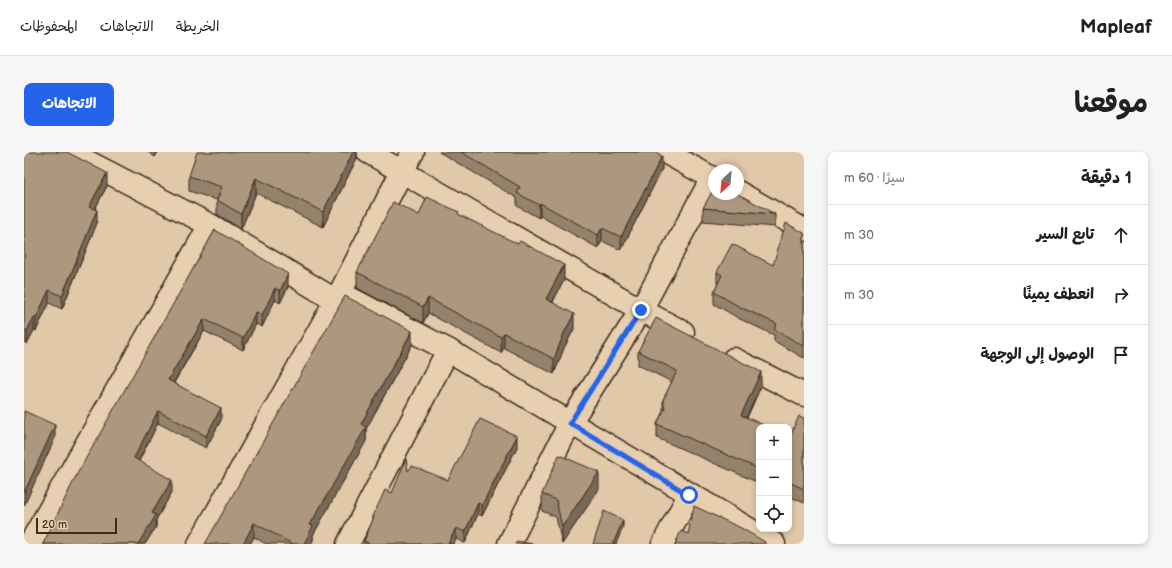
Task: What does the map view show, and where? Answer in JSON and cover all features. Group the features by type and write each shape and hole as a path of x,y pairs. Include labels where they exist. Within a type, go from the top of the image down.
{"street":[{"path":"69,152 210,225 338,297 448,350 689,495 774,544"},
{"path":"368,152 641,310 698,340"},
{"path":"199,544 338,297 402,171 414,152"},
{"path":"665,152 708,175"},
{"path":"509,544 570,423 641,310 708,187"},
{"path":"744,195 804,230"},
{"path":"30,544 210,225"},
{"path":"348,544 448,350"},
{"path":"719,351 804,395"},
{"path":"663,544 689,495"}],"building":[{"path":"24,152 67,152 107,173 89,207 97,210 62,296 49,290 36,318 34,317 27,331 24,329"},
{"path":"197,152 353,152 323,212 256,178 241,214 217,200 222,187 189,176"},
{"path":"461,152 656,152 662,156 621,237 602,228 598,235 540,203 539,205 517,193 520,187"},
{"path":"427,197 459,212 458,214 518,244 520,241 564,265 546,299 574,314 564,333 554,359 504,333 501,337 428,298 423,307 357,272 393,202 419,215"},
{"path":"744,197 775,214 703,208 708,199 744,200"},
{"path":"786,223 804,233 804,346 774,329 777,324 740,307 714,292 722,275 717,272 732,244 773,265"},
{"path":"215,230 288,274 280,291 275,288 262,315 256,312 243,338 204,319 168,380 221,408 206,436 158,411 134,458 172,480 152,513 156,515 138,544 43,544 76,476"},
{"path":"345,296 412,331 361,424 366,427 310,525 313,526 304,544 293,544 254,523 243,544 205,544"},
{"path":"656,318 761,372 741,415 761,424 756,424 756,468 657,424 665,408 663,400 677,371 638,351"},
{"path":"24,411 55,425 24,493"},
{"path":"799,416 804,418 804,489 792,483 792,432"},
{"path":"480,419 517,436 482,505 478,503 465,532 456,528 448,544 370,544 364,541 385,490 392,493 406,459 408,471 412,466 448,480"},
{"path":"559,455 599,472 562,527 556,500 542,494"},
{"path":"694,506 741,528 765,542 765,544 675,544 681,531 688,534"},
{"path":"604,511 623,520 613,544 593,544"},
{"path":"517,541 532,544 515,544"}],"route":[{"path":"641,310 570,423 689,495"}]}
